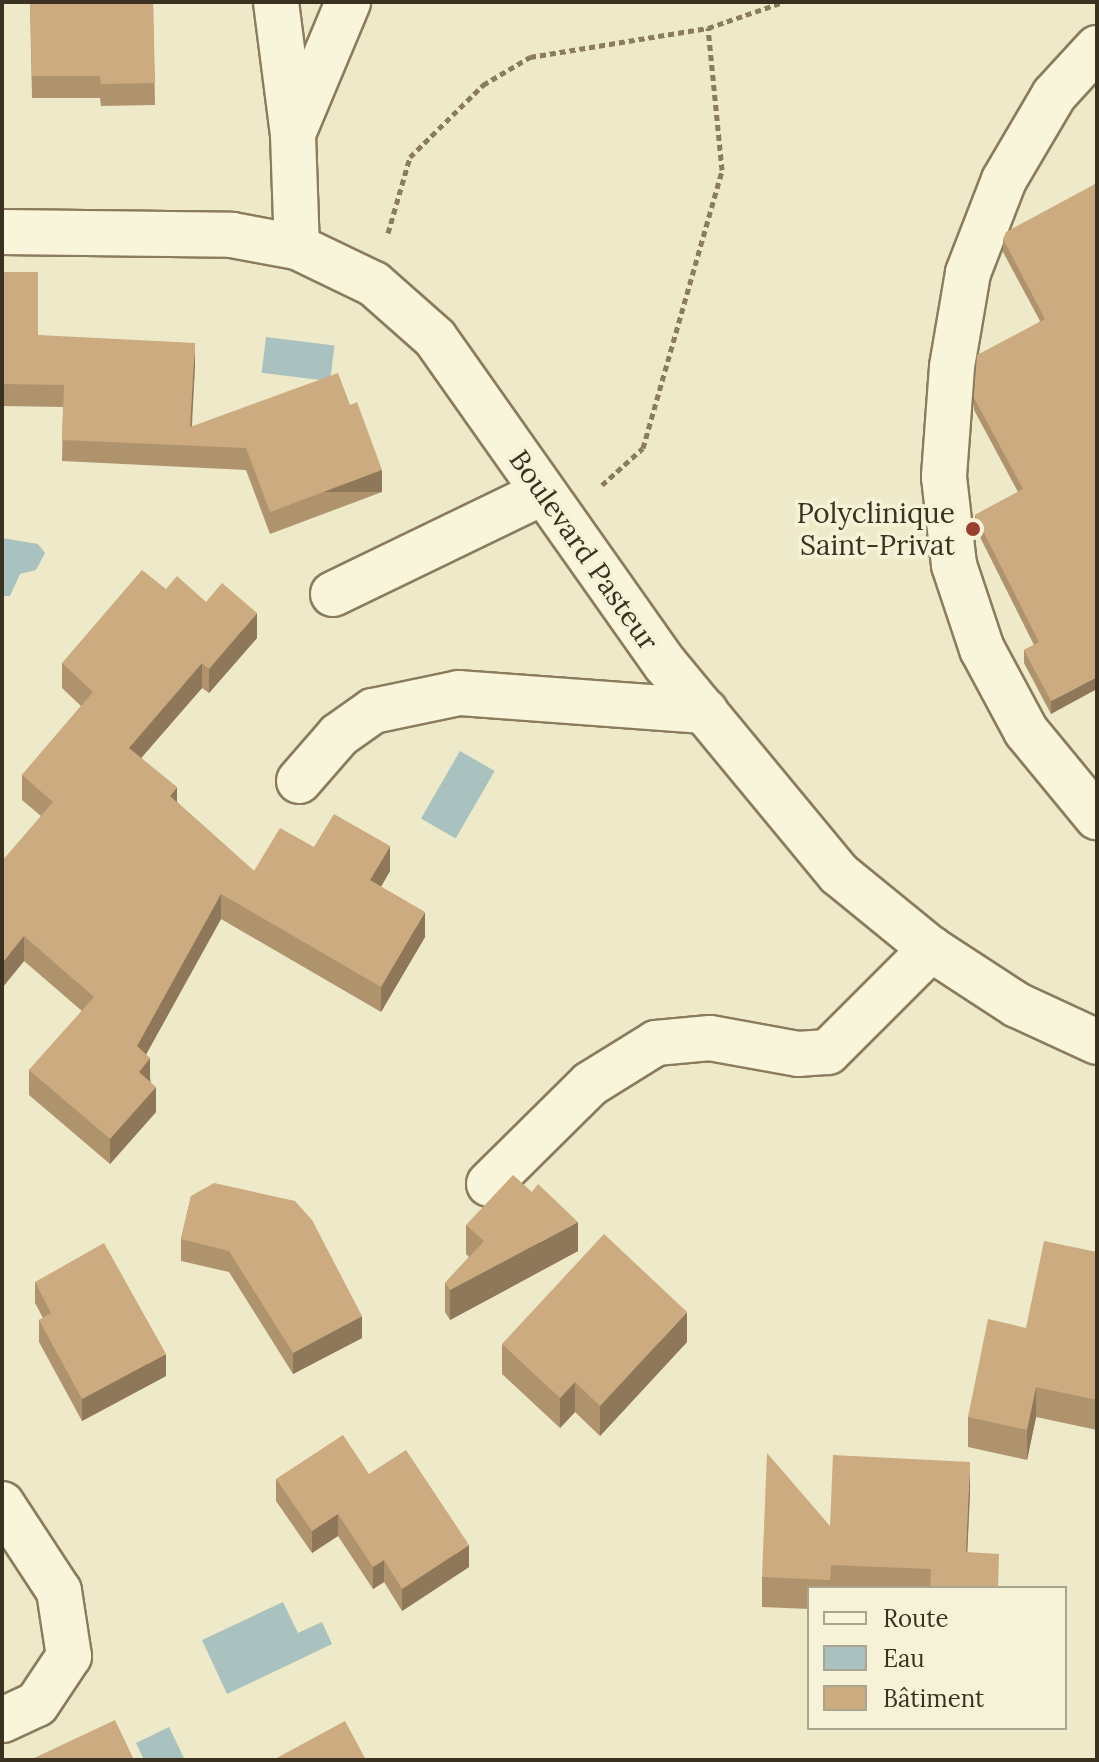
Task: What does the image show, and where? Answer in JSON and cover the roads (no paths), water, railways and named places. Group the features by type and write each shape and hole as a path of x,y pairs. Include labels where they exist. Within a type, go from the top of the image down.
{"street":[{"path":"276,2 293,135 297,247"},
{"path":"293,135 348,2"},
{"path":"1097,48 1054,95 1004,180 968,273 952,367 944,477 954,565 982,649 1026,731 1097,817"},
{"name":"Boulevard Pasteur","path":"2,232 232,235 297,247 374,284 435,338 548,501 705,711 839,874 931,949 1017,1005 1097,1042"},
{"path":"333,594 548,501"},
{"path":"299,781 339,735 373,711 459,693 705,711"},
{"path":"489,1184 590,1084 656,1043 710,1038 798,1054 828,1052 931,949"},
{"path":"2,1504 59,1591 69,1656 37,1704 2,1720"}],"water":[{"path":"266,337 334,345 330,381 262,373"},
{"path":"2,538 38,544 45,553 36,570 20,574 10,596 2,596"},
{"path":"460,751 495,771 456,839 421,819"},
{"path":"283,1602 298,1633 322,1622 332,1644 227,1694 202,1640"},
{"path":"169,1727 185,1760 144,1760 136,1743"}],"place":[{"name":"Polyclinique Saint-Privat","path":"973,529"}]}
